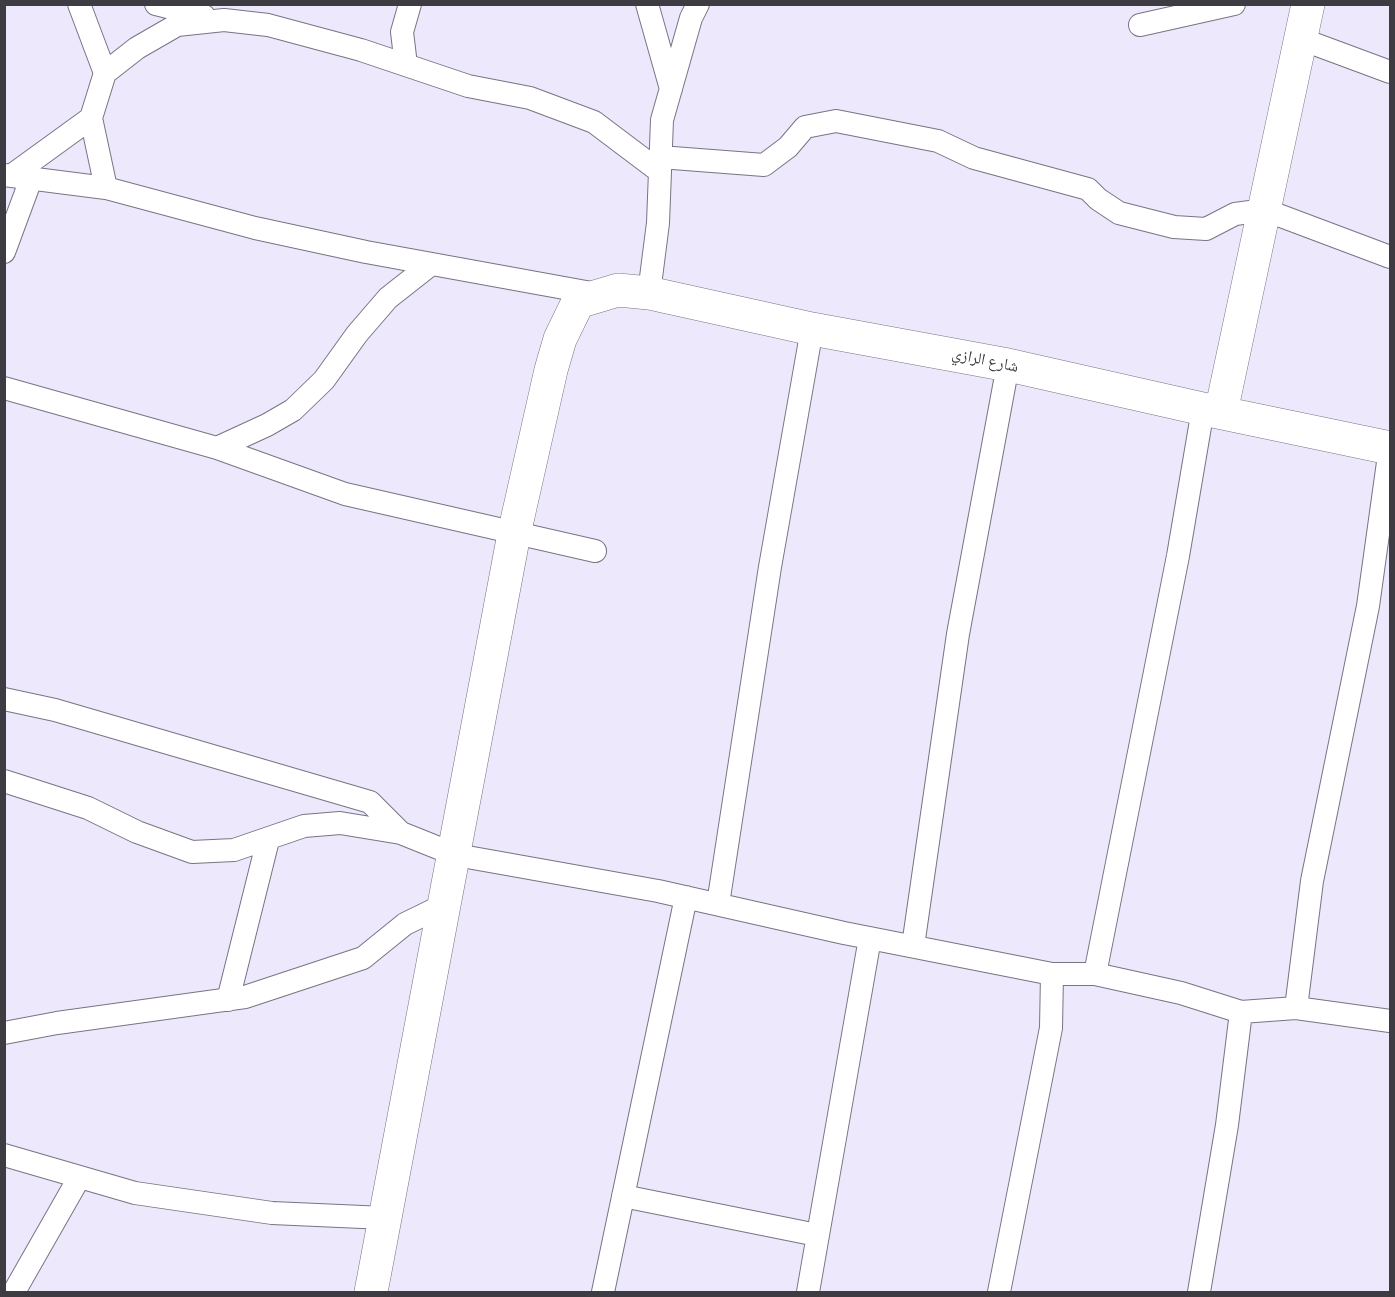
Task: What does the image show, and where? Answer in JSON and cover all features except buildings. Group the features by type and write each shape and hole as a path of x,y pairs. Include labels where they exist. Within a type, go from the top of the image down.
{"street":[{"path":"79,4 105,73"},
{"path":"156,4 224,20 268,25 406,65 468,86 530,98 594,122 659,164 764,165 788,147 805,127 836,121 938,141 974,158 1088,189 1098,200 1119,213 1174,227 1206,229 1235,214 1265,210 1390,257"},
{"path":"406,65 402,32 410,4"},
{"path":"647,4 671,89"},
{"path":"649,293 658,223 662,120 690,18 698,4"},
{"path":"1140,24 1234,4"},
{"path":"1095,974 1178,556 1212,411 1265,210 1301,39 1305,5"},
{"path":"106,188 91,118 105,73 137,48 177,25 224,20"},
{"path":"1301,39 1390,72"},
{"path":"4,252 16,177 91,118"},
{"path":"16,177 106,188 255,228 590,298 560,339 514,534 456,855 371,1293"},
{"path":"218,448 293,410 324,380 357,334 388,298 430,265"},
{"name":"شارع الرازي","path":"590,298 618,290 649,293 812,329 1008,365 1390,448"},
{"path":"718,904 770,567 812,329"},
{"path":"913,946 958,634 1008,365"},
{"path":"4,388 218,448 345,494 595,551"},
{"path":"1296,1008 1312,881 1368,606 1390,448"},
{"path":"4,699 55,710 370,802 400,833"},
{"path":"4,781 88,808 136,832 192,852 234,850 304,826 340,823 400,833 456,855 686,897 870,938 1052,974 1095,974 1181,993 1241,1011 1296,1008 1390,1020"},
{"path":"228,999 268,840"},
{"path":"603,1293 686,897"},
{"path":"4,1033 57,1023 245,997 363,958 405,924 446,904"},
{"path":"808,1293 870,938"},
{"path":"999,1293 1051,1028 1052,974"},
{"path":"1199,1293 1227,1125 1241,1011"},
{"path":"4,1155 135,1193 272,1213 385,1218"},
{"path":"14,1293 79,1178"},
{"path":"623,1196 818,1235"}]}
